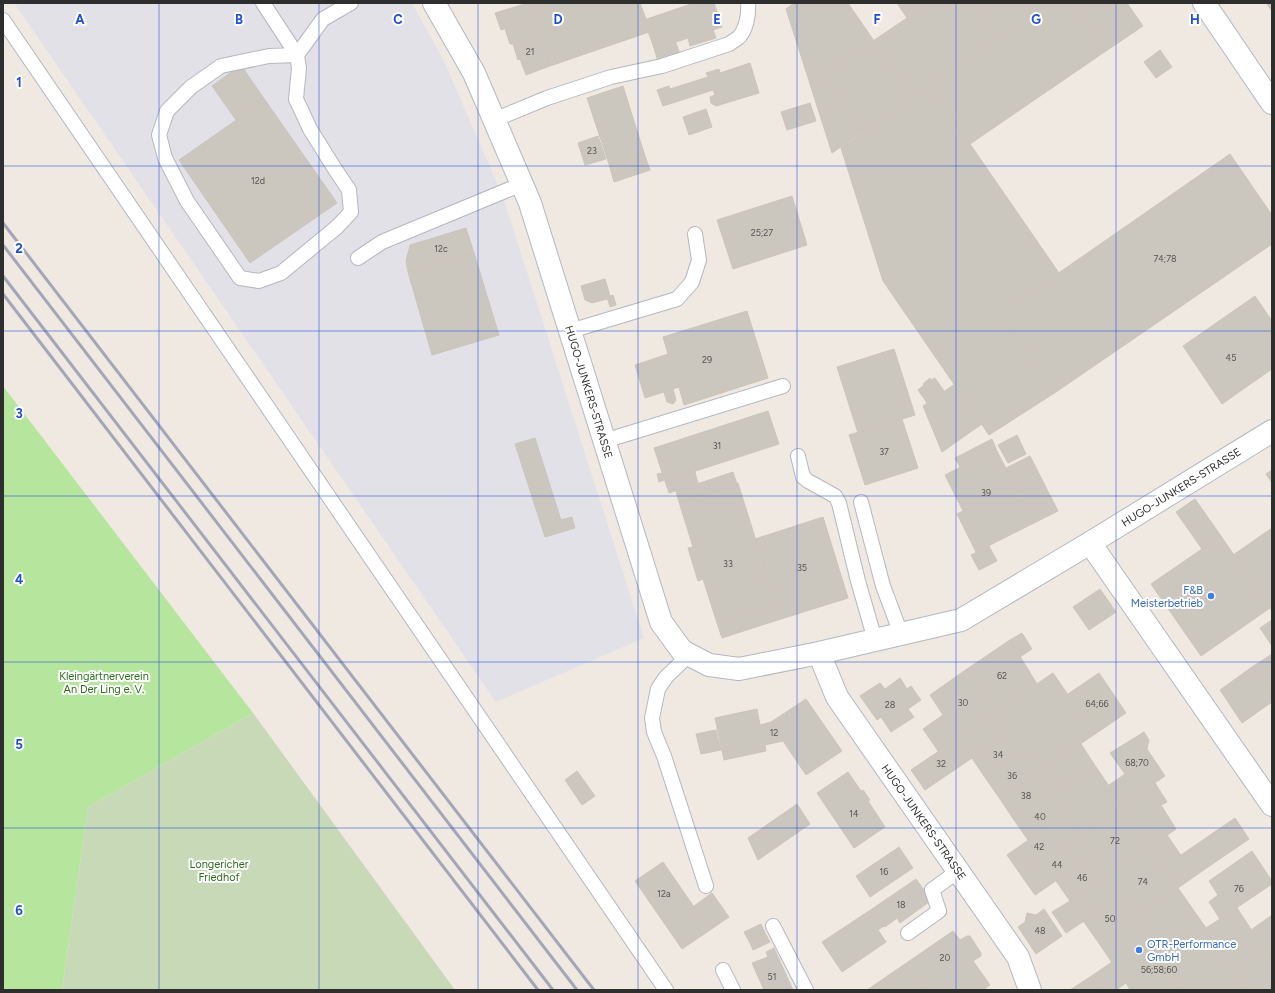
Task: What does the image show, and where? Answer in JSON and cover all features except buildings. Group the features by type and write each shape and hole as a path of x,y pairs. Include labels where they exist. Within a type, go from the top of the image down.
{"street":[{"name":"HUGO-JUNKERS-STRASSE","path":"434,3 474,73 530,203 661,622 682,651 689,655 709,665 739,669 819,653 961,620 1090,543 1272,430"},
{"path":"1204,3 1272,102"},
{"path":"1090,543 1272,805"},
{"name":"HUGO-JUNKERS-STRASSE","path":"819,653 837,697 1018,957 1030,990"}],"lane":[{"path":"262,3 297,55 299,68 296,99 310,129 332,166 349,190 351,212 337,227 281,273 259,281 240,278 187,201 165,158 159,135 167,111 191,87 221,66 268,56 297,55"},
{"path":"297,55 323,19 351,3"},
{"path":"494,120 547,98 610,77 662,66 729,44 738,38 743,31 749,8 748,3"},
{"path":"3,20 666,990"},
{"path":"358,258 382,242 522,184"},
{"path":"570,332 677,299 692,282 699,260 695,234"},
{"path":"604,441 784,386"},
{"path":"798,456 803,477 834,496 839,503 858,581 875,640"},
{"path":"861,502 883,586 901,634"},
{"path":"689,655 666,678 658,689 652,718 654,732 664,756 706,886"},
{"path":"908,933 939,911 932,890 958,871"},
{"path":"773,926 806,990"},
{"path":"723,970 733,990"}],"shaded area":[{"path":"14,3 412,3 444,61 503,197 644,638 496,702"}],"green space":[{"name":"Kleingärtnerverein An Der Ling e. V.","path":"3,386 253,713 88,807 62,990 3,990"},
{"name":"Longericher Friedhof","path":"253,713 455,990 62,990 88,807"}],"railway":[{"path":"3,223 594,990"},
{"path":"3,245 577,990"},
{"path":"3,276 553,990"},
{"path":"3,294 538,990"}],"place":[{"name":"F&B Meisterbetrieb","path":"1211,596"},
{"name":"OTR-Performance GmbH","path":"1139,950"}]}
